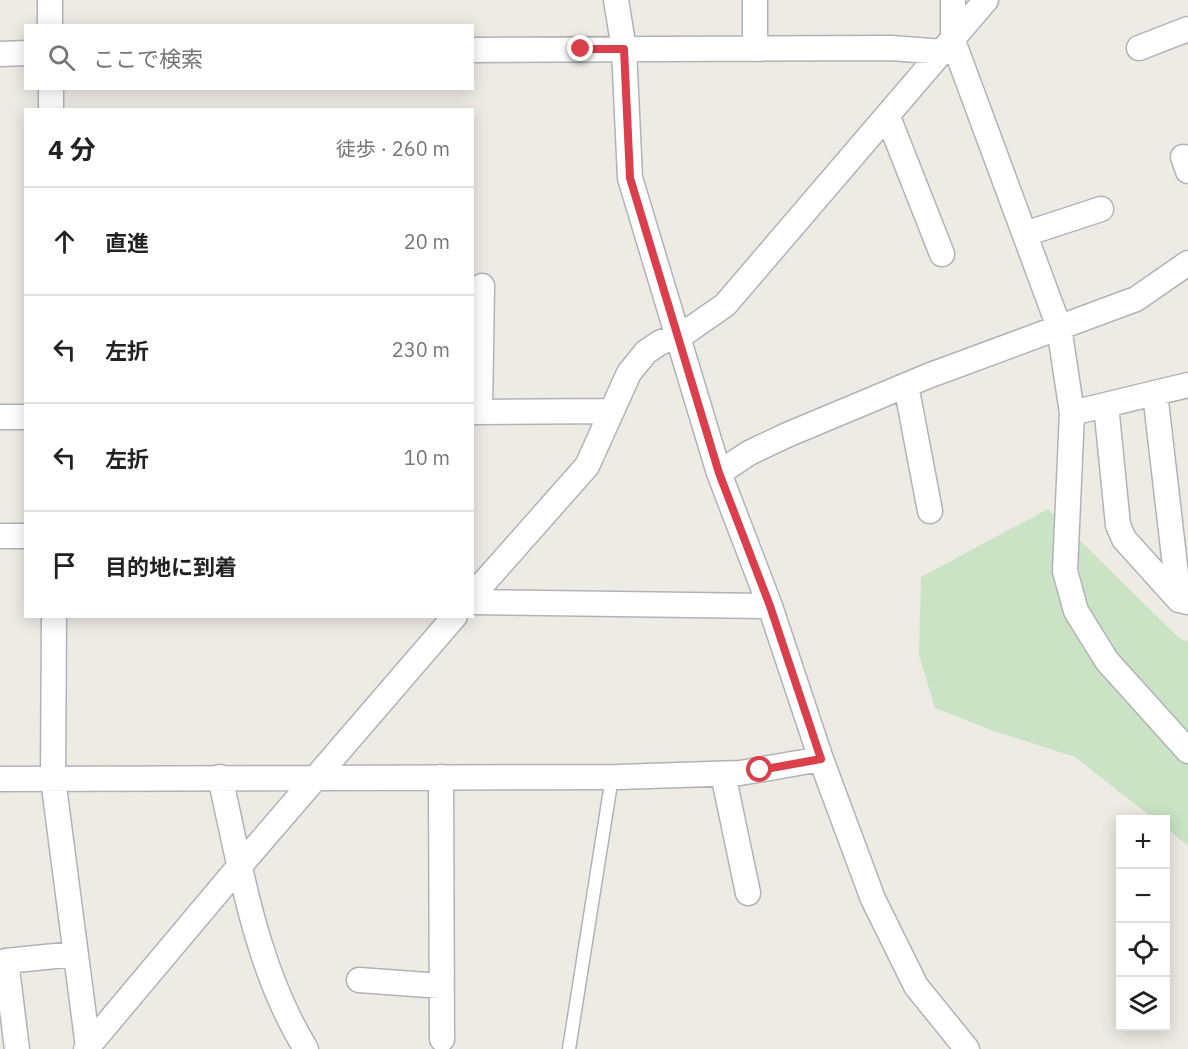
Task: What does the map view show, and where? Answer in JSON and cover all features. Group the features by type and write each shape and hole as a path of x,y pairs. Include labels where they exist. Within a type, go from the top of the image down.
{"street":[{"path":"50,0 50,24"},
{"path":"616,0 624,49 630,178 719,473 770,606 821,759 873,898 916,986 967,1049"},
{"path":"755,0 755,49"},
{"path":"953,0 948,47 1059,327 1072,413 1065,571 1076,611 1107,661 1188,751"},
{"path":"474,594 587,466 629,373 646,352 661,342 679,337 725,305 987,0"},
{"path":"1139,48 1188,29"},
{"path":"474,50 948,47"},
{"path":"0,54 24,53"},
{"path":"51,90 51,108"},
{"path":"888,117 942,254"},
{"path":"1024,234 1101,208"},
{"path":"719,473 748,453 906,385 1136,299 1188,262"},
{"path":"482,286 476,412 612,411"},
{"path":"906,385 930,511"},
{"path":"1072,413 1188,385"},
{"path":"1155,393 1184,601"},
{"path":"1106,405 1119,525 1124,539 1184,601"},
{"path":"0,417 24,417"},
{"path":"0,536 24,536"},
{"path":"474,602 770,606"},
{"path":"54,618 53,779 87,1048"},
{"path":"87,1048 453,618"},
{"path":"0,779 318,776 612,777 723,774 821,759"},
{"path":"723,774 748,892"},
{"path":"220,777 269,977 289,1021 306,1049"},
{"path":"441,777 442,1039"},
{"path":"17,1049 3,962 75,954"},
{"path":"359,980 441,986"}],"lane":[{"path":"569,1049 612,777"}],"green space":[{"path":"1048,509 1179,638 1188,642 1188,846 1170,831 1170,815 1149,815 1075,757 991,730 935,708 919,655 921,577"}],"route":[{"path":"581,49 624,49 630,178 719,473 770,606 821,759 760,770"}]}
